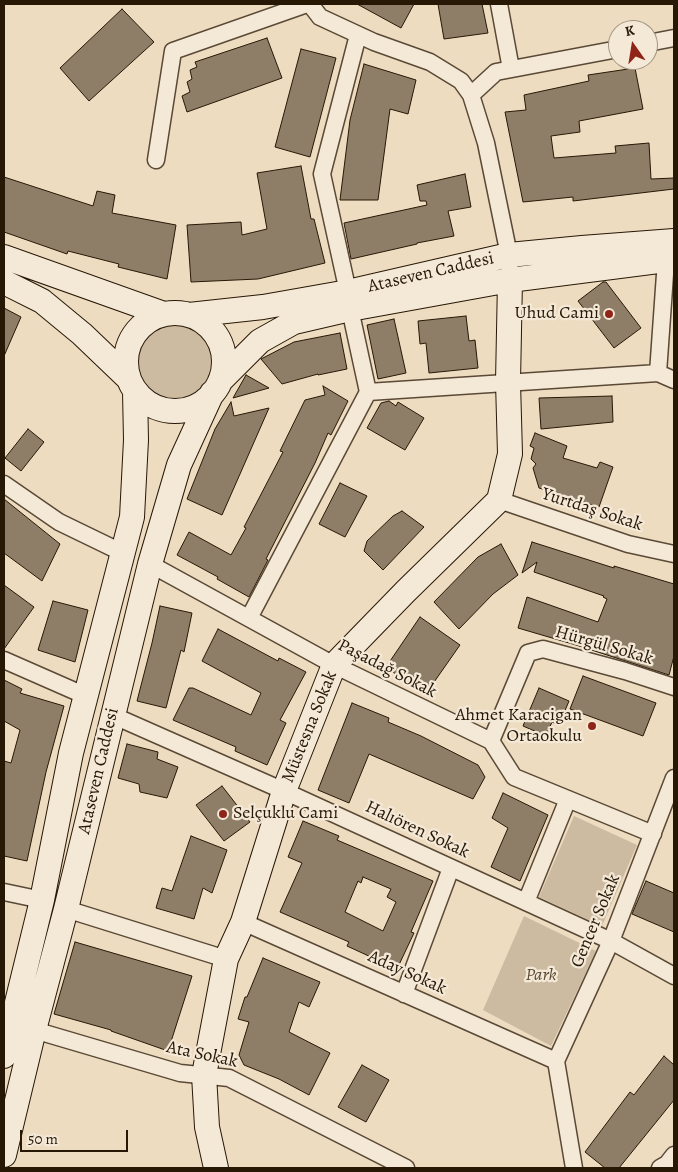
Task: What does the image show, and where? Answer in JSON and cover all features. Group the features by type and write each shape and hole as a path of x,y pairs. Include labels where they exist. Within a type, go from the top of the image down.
{"main road":[{"name":"Ataseven Caddesi","path":"4,1156 150,564 179,465 216,387 260,341 294,322 349,300 509,255 582,248 672,254"},
{"name":"Ataseven Caddesi","path":"189,315 349,300 510,280 672,254"},
{"path":"4,257 164,314"},
{"path":"499,500 510,454 508,382 510,280"},
{"path":"4,282 42,301 82,334 131,384 145,402 158,408 173,411 188,409 201,403 216,387 224,367 219,340 211,329 200,320 189,315 164,314 148,320 136,331 128,346 125,362 131,384 136,440 132,517 70,753 42,900 4,1056"},
{"name":"Müstesna Sokak","path":"216,1168 207,1127 204,1075 226,959 243,922 284,791 334,665 406,590 499,500"}],"street":[{"path":"156,160 173,51 308,4 320,17 374,42 430,62 461,80 472,95 486,143 509,255 510,280"},
{"path":"499,4 511,69"},
{"path":"249,618 368,392 322,174 358,35"},
{"path":"658,41 674,38"},
{"path":"472,95 496,72 608,51"},
{"path":"658,373 672,254"},
{"path":"368,392 658,373 674,380"},
{"path":"4,484 60,522 123,552"},
{"name":"Yurtdaş Sokak","path":"499,500 628,544 674,554"},
{"name":"Paşadağ Sokak","path":"150,564 334,665 491,741"},
{"name":"Hürgül Sokak","path":"491,741 528,653 543,649 625,671 674,688"},
{"path":"4,660 86,696"},
{"name":"Halıören Sokak","path":"112,715 284,791 611,941 674,976"},
{"path":"491,741 514,777 654,834"},
{"name":"Gencer Sokak","path":"556,1061 611,941 654,834 667,818 674,778"},
{"path":"526,902 568,799"},
{"path":"404,994 451,868"},
{"path":"4,892 42,900"},
{"path":"66,909 226,959"},
{"name":"Aday Sokak","path":"243,922 556,1061"},
{"name":"Ata Sokak","path":"34,1030 180,1073 229,1078 406,1168"},
{"path":"556,1061 574,1168"},
{"path":"660,1168 667,1164 674,1155"}],"green space":[{"path":"167,325 181,325 195,331 205,341 211,355 211,369 205,383 195,393 181,399 167,399 153,393 143,383 137,369 137,355 143,341 153,331"},
{"path":"574,816 637,845 602,926 539,897"},
{"name":"Park","path":"524,916 596,951 551,1046 483,1010"}],"building":[{"path":"357,4 414,4 401,28"},
{"path":"438,4 482,4 488,33 444,39"},
{"path":"122,9 154,42 89,101 60,68"},
{"path":"267,38 282,78 187,112 182,96 190,92 187,82 192,79 190,70 197,67 195,62"},
{"path":"301,49 336,58 310,157 275,147"},
{"path":"364,64 416,80 408,114 390,109 378,200 340,200 350,120"},
{"path":"635,70 643,109 579,121 580,132 551,136 554,158 616,153 615,146 649,143 651,179 674,178 674,189 573,201 573,197 523,202 505,112 526,110 524,95 589,81 588,75"},
{"path":"301,166 311,219 314,219 325,263 258,279 191,282 187,225 241,222 242,235 267,229 257,173"},
{"path":"465,174 471,207 448,211 454,236 351,259 344,223 427,205 426,201 420,201 417,185"},
{"path":"4,177 93,206 97,191 115,195 112,213 176,225 167,279 118,267 119,264 68,251 67,254 4,232"},
{"name":"Uhud Cami","path":"603,282 606,282 641,328 614,348 578,301"},
{"path":"4,308 21,317 4,356"},
{"path":"466,316 469,341 475,340 478,368 429,373 426,343 420,344 418,321"},
{"path":"394,319 406,373 378,379 367,325"},
{"path":"340,333 347,369 318,374 282,384 261,359 294,342"},
{"path":"246,375 269,388 233,398"},
{"path":"323,386 348,401 331,435 328,433 249,597 217,579 218,577 177,555 189,532 231,555 283,452 280,451 305,400 325,395"},
{"path":"612,396 613,422 541,429 539,398"},
{"path":"389,401 396,406 398,402 424,418 405,450 367,428 381,403"},
{"path":"231,402 234,416 269,408 222,515 187,499 215,429"},
{"path":"28,429 44,442 21,471 5,458"},
{"path":"535,433 567,446 563,458 597,468 600,462 613,467 599,507 539,488 533,468 536,464 531,459 534,448 530,446"},
{"path":"340,483 367,496 345,537 319,524"},
{"path":"4,499 60,544 42,581 4,553"},
{"path":"402,511 424,527 383,570 364,551 367,541 393,516"},
{"path":"532,542 614,568 614,566 674,584 674,656 669,675 518,628 527,597 598,622 607,599 604,596 534,572 537,562 522,573"},
{"path":"501,544 518,575 493,594 459,629 434,602 478,557"},
{"path":"4,585 34,607 4,649"},
{"path":"53,601 88,610 75,662 38,650"},
{"path":"160,606 192,613 184,652 181,650 166,708 137,701"},
{"path":"420,617 460,645 425,695 386,667"},
{"path":"218,629 278,661 279,658 306,672 280,720 286,723 267,765 235,751 236,747 173,720 189,688 193,688 251,715 261,693 202,661"},
{"path":"583,676 656,703 643,736 570,709"},
{"path":"4,680 22,689 20,693 64,706 46,772 27,861 4,856 4,761 11,763 20,730 4,721"},
{"path":"539,688 569,701 559,725 552,722 546,736 523,726"},
{"path":"352,703 389,718 388,722 421,736 478,765 485,777 473,799 369,754 349,803 318,790"},
{"path":"127,744 158,752 157,759 178,767 167,798 140,792 139,784 118,778"},
{"name":"Selçuklu Cami","path":"222,786 250,822 224,841 196,805"},
{"path":"503,793 548,815 520,881 491,867 508,828 492,818"},
{"path":"303,821 339,836 337,840 433,881 411,932 414,933 397,969 347,946 349,942 280,912 302,863 288,857","holes":["363,877 391,889 387,897 396,902 383,931 345,912 358,881 361,883"]},
{"path":"191,836 227,850 212,893 203,888 194,919 156,908 162,888 172,891"},
{"path":"646,881 674,893 674,932 632,914"},
{"path":"75,942 192,976 168,1051 111,1030 54,1014"},
{"path":"263,958 320,982 309,1007 299,1002 289,1032 330,1053 309,1095 279,1079 244,1065 239,1055 249,1022 238,1019 245,997 247,997"},
{"path":"664,1056 674,1065 674,1100 619,1168 605,1168 585,1152 630,1092 634,1095"},
{"path":"362,1065 389,1080 366,1122 338,1107"}],"place":[{"name":"Uhud Cami","path":"609,314"},
{"name":"Ahmet Karacigan Ortaokulu","path":"592,726"},
{"name":"Selçuklu Cami","path":"223,814"}]}
